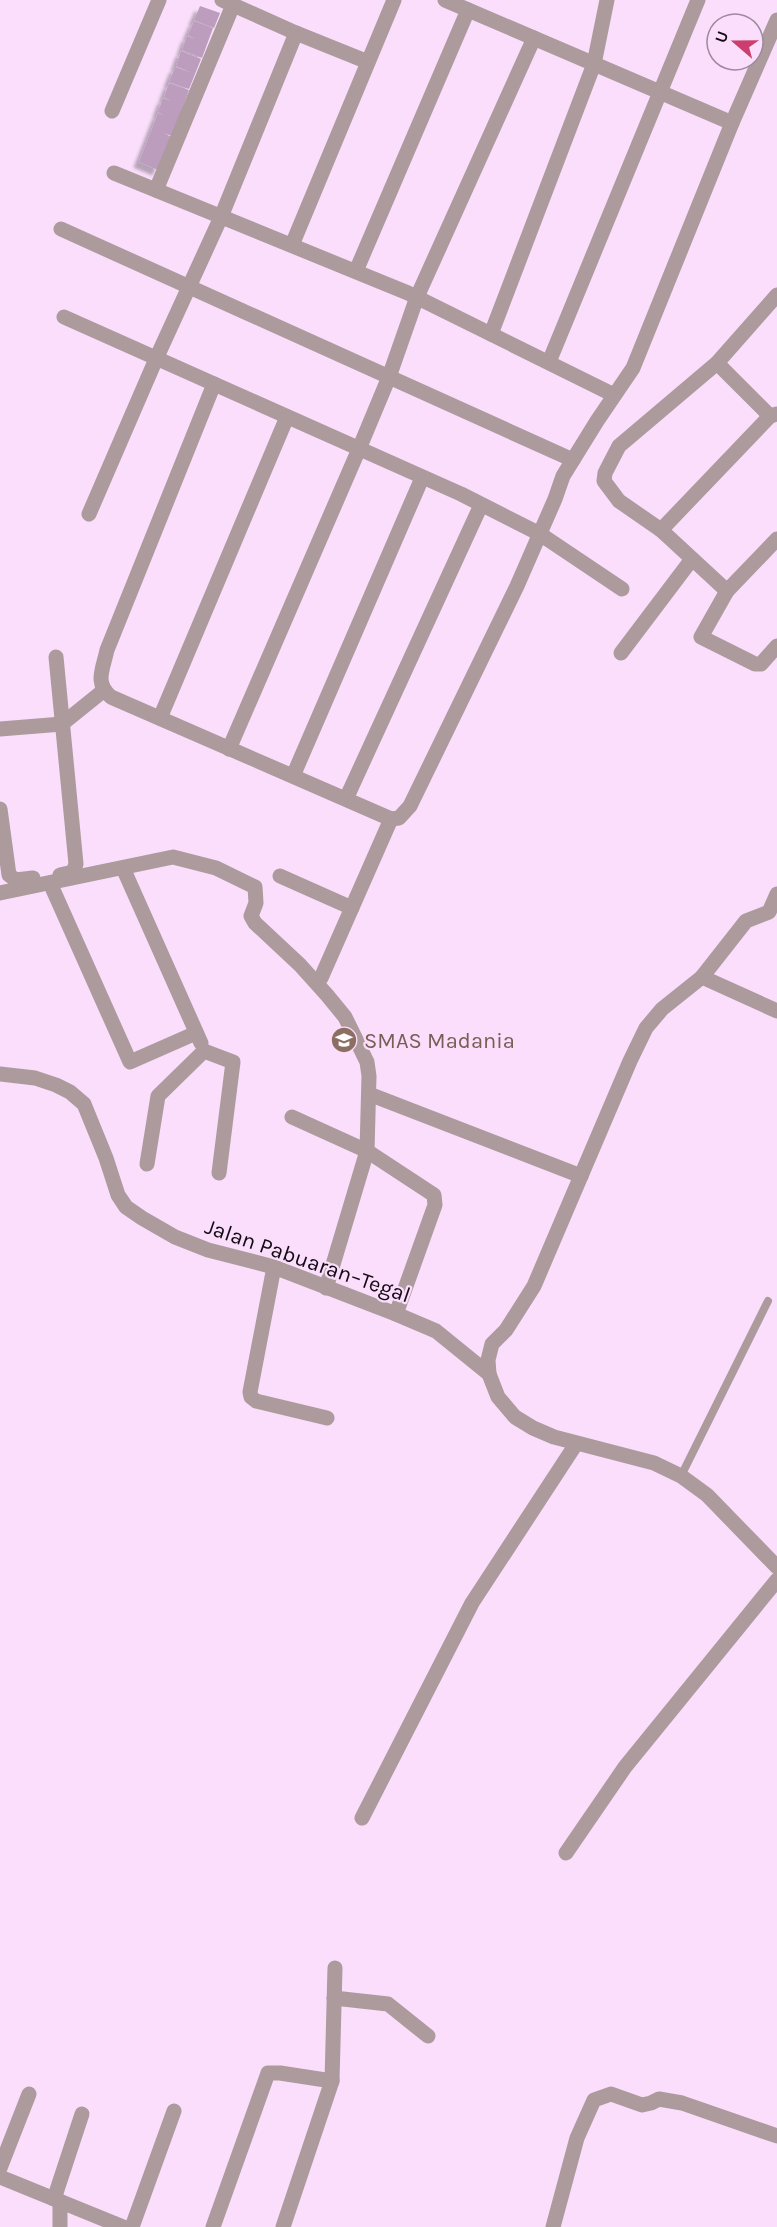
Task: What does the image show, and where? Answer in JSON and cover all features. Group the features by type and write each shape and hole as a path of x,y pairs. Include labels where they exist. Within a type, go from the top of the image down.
{"street":[{"path":"112,111 159,0"},
{"path":"292,245 394,0"},
{"path":"445,0 732,123"},
{"path":"491,334 594,64 607,0"},
{"path":"549,362 698,0"},
{"path":"156,190 227,2 368,62"},
{"path":"356,272 468,10"},
{"path":"214,384 107,650 100,680 103,691 111,697 346,800 391,819 399,818 410,806 517,586 563,476 633,368 732,123 777,20"},
{"path":"89,514 221,216 296,33"},
{"path":"229,748 359,449 389,377 417,297 534,38"},
{"path":"114,173 417,297 614,395"},
{"path":"61,229 573,459"},
{"path":"727,591 661,531 619,501 604,481 605,472 619,446 717,363 777,295"},
{"path":"64,317 481,505 540,534 622,589"},
{"path":"661,531 774,415 717,363"},
{"path":"160,718 287,417"},
{"path":"292,776 422,478"},
{"path":"346,800 481,505"},
{"path":"777,539 727,591 701,637 755,664 761,664 777,646"},
{"path":"621,653 692,559"},
{"path":"0,809 7,868 11,879 73,872 76,864 56,657"},
{"path":"0,729 62,724 103,691"},
{"path":"321,978 391,819"},
{"path":"0,893 173,857 216,868 255,888 256,903 251,916 255,923 300,965 345,1017 367,1062 369,1094 367,1151 326,1288"},
{"path":"123,868 204,1051 233,1062 219,1173"},
{"path":"280,876 352,908"},
{"path":"50,884 130,1062 196,1033"},
{"path":"489,1374 488,1360 492,1344 512,1321 534,1286 646,1028 674,998 702,977 746,921 769,912 777,894"},
{"path":"702,977 777,1011"},
{"path":"147,1164 158,1096 204,1051"},
{"name":"Jalan Pabuaran–Tegal","path":"0,1074 35,1078 56,1084 84,1104 118,1195 126,1207 175,1237 208,1250 274,1268 436,1331 489,1374 498,1396 515,1416 532,1428 576,1444 654,1463 681,1476 707,1494 777,1567"},
{"path":"369,1094 580,1176"},
{"path":"292,1117 367,1151 434,1195 435,1205 396,1314"},
{"path":"274,1268 250,1392 251,1397 256,1401 327,1418"},
{"path":"363,1818 472,1603 576,1444"},
{"path":"566,1853 625,1767 777,1580"},
{"path":"283,2227 332,2081 335,1968"},
{"path":"334,1998 388,2004 428,2036"},
{"path":"213,2227 268,2073 332,2081"},
{"path":"0,2168 29,2094"},
{"path":"553,2227 577,2138 594,2100 602,2096 611,2094 642,2106 659,2099 682,2103 777,2136"},
{"path":"132,2227 174,2112"},
{"path":"60,2227 57,2200 82,2114"},
{"path":"0,2177 123,2227"}],"lane":[{"path":"681,1476 768,1301"}],"building":[{"path":"200,6 220,13 214,28 194,20"},
{"path":"194,21 213,28 202,58 182,50 187,36 195,39 188,35"},
{"path":"181,51 201,59 189,89 169,82 175,67 192,73 176,66"},
{"path":"169,83 189,90 172,136 164,133 171,137 158,170 139,162 158,113 165,116 158,112 163,98 171,101 164,97"}],"place":[{"name":"SMAS Madania","path":"344,1040"}]}
